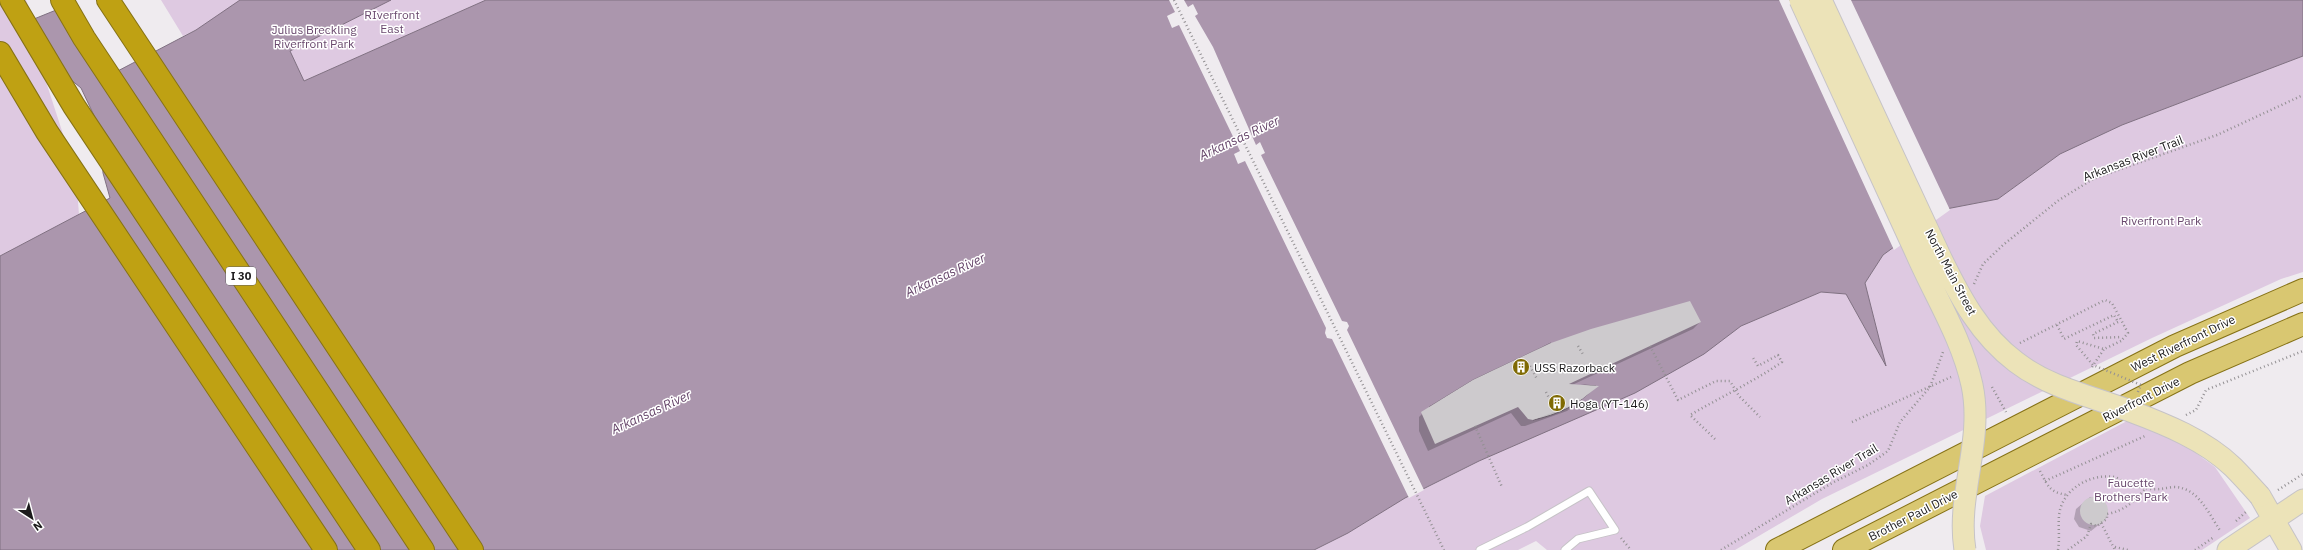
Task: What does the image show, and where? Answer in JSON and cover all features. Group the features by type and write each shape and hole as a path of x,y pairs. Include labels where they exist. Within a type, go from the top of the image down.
{"highway":[{"path":"10,0 74,106 369,550"},
{"name":"I 30","path":"62,0 88,45 423,550"},
{"path":"108,0 472,550"},
{"path":"0,53 47,132 326,550"}],"main road":[{"name":"North Main Street","path":"1800,0 1931,288 1958,339 1966,362 1972,387 1975,427 1964,510 1965,550"},
{"name":"North Main Street","path":"1821,0 1941,258 1959,293 1979,326 1996,345 2017,363 2041,378 2064,389 2129,411 2201,443 2232,466 2262,498 2291,550"},
{"name":"West Riverfront Drive","path":"1777,550 2175,346 2303,290"},
{"name":"Riverfront Drive","path":"1983,480 2190,374 2303,324"},
{"name":"Brother Paul Drive","path":"1844,550 1983,480"},
{"path":"2224,541 2274,519 2303,500"}],"lane":[{"path":"1480,550 1527,526 1589,491 1615,530 1578,539 1565,550"}],"path":[{"path":"1174,0 1444,550"},
{"name":"Arkansas River Trail","path":"1974,286 1984,264 2002,246 2059,200 2094,179 2217,135 2303,95"},
{"path":"2014,346 2105,300 2112,304 2128,333 2120,341 2104,349 2090,371"},
{"path":"2057,325 2064,339 2114,315 2118,322"},
{"path":"2121,320 2093,334 2094,338 2123,337"},
{"path":"2104,349 2077,341 2076,345 2093,365 2141,385 2135,399"},
{"path":"1578,346 1584,356"},
{"path":"1650,346 1678,400 1716,381 1730,382 1739,396 1760,417"},
{"name":"Arkansas River Trail","path":"1721,550 1832,483 1868,465 1888,451 1900,422 1930,387 1944,350"},
{"path":"1715,439 1690,415 1735,388 1756,380 1782,362 1778,355 1758,366 1752,356"},
{"path":"1530,366 1537,379"},
{"path":"1852,422 1958,373"},
{"path":"1546,392 1548,398"},
{"path":"1475,426 1502,487"},
{"path":"2040,471 2048,486 2055,493 2067,495"},
{"path":"2234,522 2262,498 2303,474"},
{"path":"2058,550 2060,538 2059,515 2067,495 2079,485 2096,476 2115,478 2128,484 2152,490 2175,487 2186,489 2199,498 2224,541"},
{"path":"2068,550 2086,536 2091,524 2097,526 2107,519 2107,514 2119,512 2139,496 2146,488"},
{"path":"2101,523 2115,548 2128,550"}],"green space":[{"path":"0,0 26,0 34,19 36,51 76,174 79,215 0,256"},
{"name":"Julius Breckling Riverfront Park","path":"161,0 486,0 304,81 196,30 183,36"},
{"name":"Riverfront Park","path":"2303,56 2303,272 2281,279 2152,338 1822,499 1735,550 1547,550 1536,541 1518,550 1314,550 1348,533 1405,498 1479,461 1635,393 1699,356 1741,326 1821,292 1846,294 1885,365 1865,283 1883,255 1946,209 1998,199 2059,154 2122,125"},
{"name":"Faucette Brothers Park","path":"2127,421 2178,440 2215,467 2250,518 2202,550 1986,550 1980,526 1985,496"}],"water":[{"name":"Arkansas River","path":"240,0 391,0 290,51 304,81 486,0 2303,0 2303,56 2122,125 2060,154 1998,199 1946,209 1883,255 1865,283 1886,366 1846,294 1821,292 1741,326 1704,354 1635,393 1479,461 1405,498 1348,533 1314,550 0,550 0,256 110,198 103,173 100,128 81,88 36,51 34,19 66,6 112,74 196,30","holes":["1551,343 1429,407 1473,380","1576,386 1596,386 1583,399 1568,408 1533,420"]}],"pier":[{"path":"1169,0 1184,0 1188,7 1193,4 1198,14 1195,16 1213,47 1256,145 1260,142 1265,153 1261,155 1342,321 1347,322 1349,326 1347,330 1424,490 1409,498 1332,339 1327,338 1325,333 1326,328 1245,161 1238,164 1234,154 1240,151 1179,25 1172,28 1167,16 1175,12"},
{"path":"1779,0 1851,0 1950,210 1894,250"}],"building":[{"path":"1690,301 1701,322 1569,384 1599,386 1575,404 1533,420 1528,419 1518,407 1435,444 1421,412 1473,380 1551,343 1591,329"},
{"path":"2094,497 2104,501 2108,511 2104,521 2094,525 2084,521 2080,511 2084,501"}],"tram line":[{"path":"1790,0 1947,336 1956,362 1963,389 1967,416 1966,444 1956,510 1956,550"}],"place":[{"name":"USS Razorback","path":"1521,367"},
{"name":"Hoga (YT-146)","path":"1557,403"}],"park label":[{"name":"RIverfront East","path":"392,21"}]}
